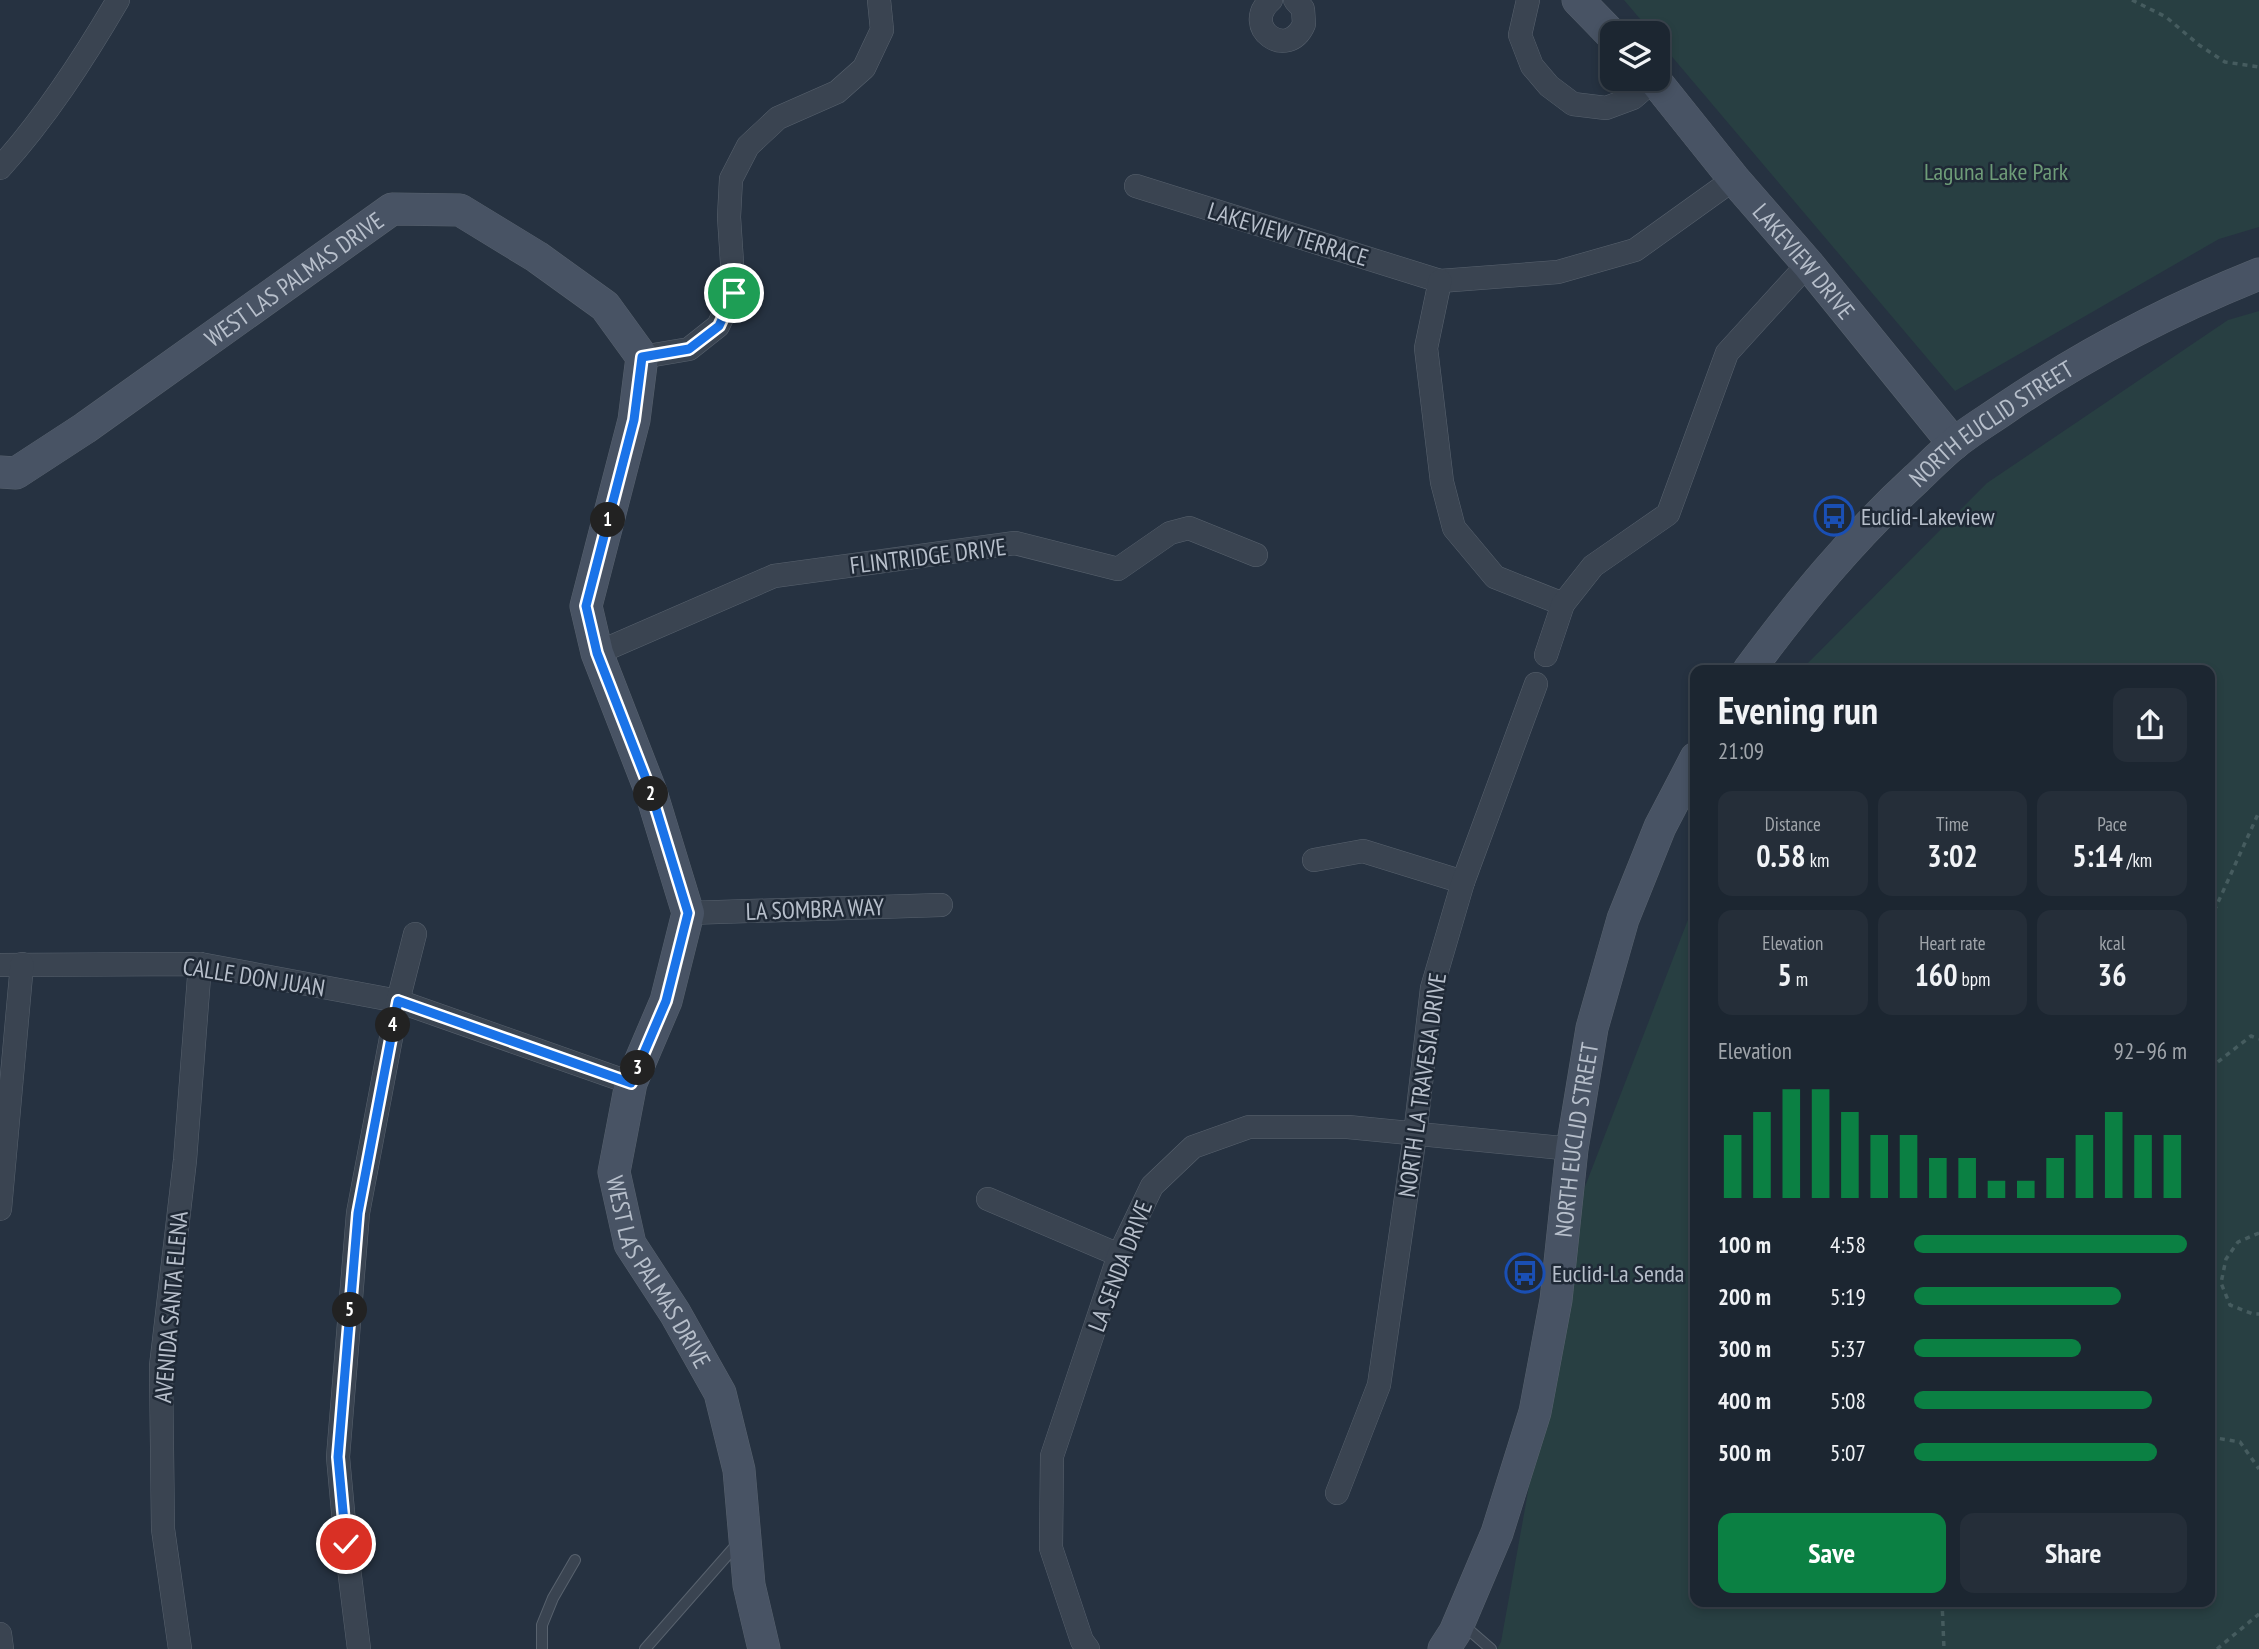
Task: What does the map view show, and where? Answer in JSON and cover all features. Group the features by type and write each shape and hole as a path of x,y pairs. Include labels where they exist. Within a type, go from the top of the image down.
{"street":[{"path":"0,169 22,144 82,61 118,0"},
{"path":"688,913 651,792 597,653 586,606 634,420 642,357 689,349 719,326 734,293 729,217 731,179 748,146 778,118 837,92 864,68 882,30 879,0"},
{"path":"1270,0 1262,11 1261,25 1269,37 1282,41 1296,37 1304,24 1303,9 1295,0"},
{"path":"1528,0 1520,35 1532,66 1549,86 1573,104 1606,108 1633,98 1641,91"},
{"path":"1578,0 1600,23"},
{"name":"LAKEVIEW DRIVE","path":"1664,91 1954,444"},
{"path":"1563,604 1495,576 1454,528 1442,482 1426,348 1440,281 1558,272 1635,250 1734,179"},
{"name":"LAKEVIEW TERRACE","path":"1136,186 1440,281"},
{"name":"WEST LAS PALMAS DRIVE","path":"0,472 16,473 85,428 392,209 460,210 537,257 605,306 642,357"},
{"path":"1546,655 1563,604 1593,566 1668,514 1727,353 1808,264"},
{"name":"NORTH EUCLID STREET","path":"1753,665 1799,602 1840,555 1896,497 1954,444 2052,376 2123,335 2199,298 2259,274"},
{"name":"FLINTRIDGE DRIVE","path":"597,653 774,576 1015,543 1118,569 1170,533 1189,528 1256,555"},
{"name":"NORTH LA TRAVESIA DRIVE","path":"1336,1493 1379,1385 1415,1135 1432,988 1463,882 1536,684"},
{"name":"NORTH EUCLID STREET","path":"1444,1649 1497,1533 1535,1412 1556,1300 1572,1149 1592,1028 1623,919 1660,827 1690,770"},
{"path":"1314,860 1363,851 1463,882"},
{"name":"LA SOMBRA WAY","path":"688,913 941,905"},
{"name":"WEST LAS PALMAS DRIVE","path":"688,913 666,1001 631,1083 614,1172 630,1244 675,1313 720,1393 739,1470 749,1585 764,1649"},
{"path":"359,1649 338,1457 358,1213 398,1001 415,934"},
{"path":"0,1209 11,964"},
{"name":"CALLE DON JUAN","path":"11,964 200,964 398,1001 631,1083"},
{"name":"AVENIDA SANTA ELENA","path":"180,1649 163,1529 160,1366 186,1160 200,964"},
{"name":"LA SENDA DRIVE","path":"1088,1649 1082,1641 1052,1548 1052,1456 1119,1255 1152,1186 1193,1147 1249,1127 1348,1127 1572,1149"},
{"path":"988,1199 1119,1255"},
{"path":"0,1634 2,1649"}],"lane":[{"path":"645,1649 744,1535"},
{"path":"542,1649 542,1625 553,1598 575,1560"},
{"path":"1459,1621 1491,1649"}],"path":[{"path":"2132,0 2166,17 2199,45 2225,62 2259,67"},
{"path":"2215,909 2259,810"},
{"path":"2215,1064 2250,1036 2259,1039"},
{"path":"2259,1233 2238,1242 2226,1259 2221,1283 2231,1305 2259,1314"},
{"path":"2215,1438 2240,1442 2259,1469"},
{"path":"1942,1607 1944,1649"},
{"path":"2217,1649 2259,1614"}],"green space":[{"name":"Laguna Lake Park","path":"1624,0 2259,0 2259,227 2219,239 1955,391 1670,54 1670,21 1642,21"},
{"path":"2259,311 2259,1649 1497,1649 1501,1642 1581,1197 1690,915 1690,1607 2215,1607 2215,665 1806,665 1987,483 2228,320"}],"place":[{"name":"Euclid-Lakeview","path":"1834,516"},
{"name":"Euclid-La Senda","path":"1525,1273"}],"route":[{"path":"346,1544 338,1457 358,1213 398,1001 631,1083 666,1001 688,913 651,792 597,653 586,606 634,420 642,357 689,349 719,326 734,293"}]}
